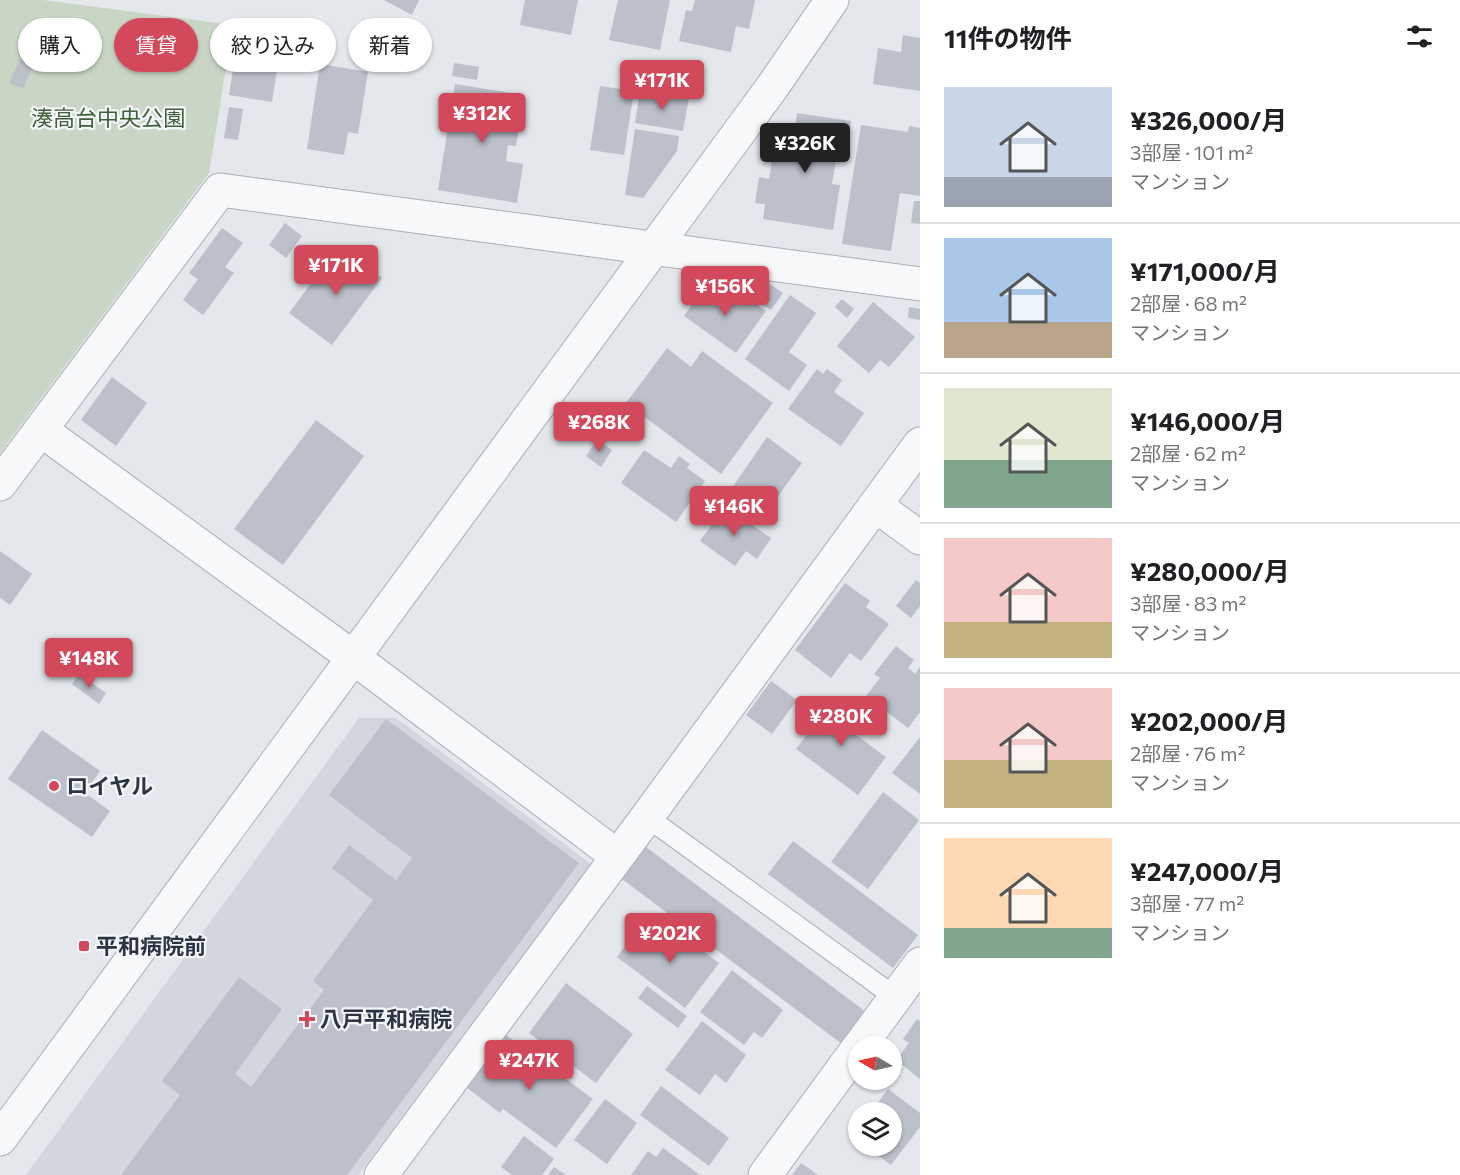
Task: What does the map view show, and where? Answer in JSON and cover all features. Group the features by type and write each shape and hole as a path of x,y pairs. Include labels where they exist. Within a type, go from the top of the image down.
{"street":[{"path":"0,1139 766,96 832,0"},
{"path":"0,484 220,190 920,284"},
{"path":"41,430 354,658 617,855"},
{"path":"381,1175 920,444"},
{"path":"875,505 920,538"},
{"path":"867,1036 920,964"},
{"path":"765,1175 848,1062"}],"lane":[{"path":"647,817 895,997"}],"shaded area":[{"name":"八戸平和病院","path":"359,718 396,718 591,864 358,1175 26,1175"}],"green space":[{"name":"湊高台中央公園","path":"0,0 43,0 180,18 114,18 114,72 198,72 198,20 210,22 210,72 225,72 209,173 0,453"}],"building":[{"path":"384,0 419,0 412,15"},
{"path":"525,0 578,0 571,35 520,25"},
{"path":"618,0 670,0 660,50 609,40"},
{"path":"695,0 755,0 749,29 736,26 731,52 679,41 686,10 692,11"},
{"path":"903,35 920,38 920,91 873,84 878,48 901,52"},
{"path":"454,63 479,67 477,80 452,76"},
{"path":"18,64 18,72 30,72 23,89 9,83"},
{"path":"336,67 348,69 348,72 368,72 358,134 348,132 344,155 307,149 319,72 336,72"},
{"path":"233,72 277,72 272,102 229,95"},
{"path":"455,84 524,95 516,146 508,145 506,161 523,164 517,203 438,190"},
{"path":"600,86 634,91 624,155 590,150"},
{"path":"640,91 689,98 683,131 635,123"},
{"path":"229,107 243,109 238,140 224,138"},
{"path":"797,113 851,121 848,143 839,142 832,184 840,185 833,230 763,219 765,204 755,203 759,177 769,179 776,137 793,140"},
{"path":"861,125 908,132 909,126 920,128 920,196 900,193 891,251 842,244"},
{"path":"635,129 679,136 677,151 643,198 625,195"},
{"path":"914,201 920,201 920,224 911,223"},
{"path":"285,223 302,236 286,258 269,245"},
{"path":"222,228 243,243 225,267 234,273 203,315 183,300 198,279 189,273"},
{"path":"339,246 382,278 332,345 289,313"},
{"path":"708,282 742,306 747,298 766,311 736,353 684,316"},
{"path":"768,283 783,293 771,310 756,300"},
{"path":"790,295 816,313 789,352 807,365 789,391 745,359"},
{"path":"842,299 854,309 847,318 835,307"},
{"path":"873,302 915,337 889,367 880,360 869,373 837,346"},
{"path":"909,307 920,309 920,320 908,318"},
{"path":"667,348 691,367 702,351 773,403 721,474 626,403"},
{"path":"817,369 823,374 827,369 842,380 834,392 864,413 841,446 788,409"},
{"path":"112,377 147,403 116,446 81,420"},
{"path":"316,420 364,456 283,565 234,529"},
{"path":"767,437 802,463 766,513 761,509 754,519 740,509 747,499 732,488"},
{"path":"597,440 612,450 601,467 586,456"},
{"path":"644,450 671,468 679,456 690,464 687,468 705,481 676,522 621,483"},
{"path":"725,506 771,538 757,559 746,551 735,566 700,541"},
{"path":"0,551 32,574 10,605 0,598"},
{"path":"916,580 920,583 920,606 911,618 896,606"},
{"path":"845,583 870,601 866,607 889,624 861,661 850,653 831,678 795,650"},
{"path":"896,646 914,660 908,668 915,674 920,667 920,712 908,728 866,696 880,678 874,674"},
{"path":"79,674 106,693 99,704 72,684"},
{"path":"771,681 797,700 772,734 746,715"},
{"path":"829,696 865,723 856,735 886,757 858,795 796,749 812,728 808,725"},
{"name":"八戸平和病院","path":"386,719 579,863 347,1175 121,1175 180,1095 162,1081 239,977 282,1009 235,1074 251,1087 324,990 313,981 373,900 332,868 349,845 396,880 412,858 329,795"},
{"name":"ロイヤル","path":"42,730 100,771 85,793 110,811 92,837 8,779"},
{"path":"920,737 920,794 892,773"},
{"path":"883,792 919,820 868,889 831,862"},
{"path":"793,841 918,935 893,968 768,874"},
{"path":"646,847 866,1012 842,1044 622,879"},
{"path":"652,924 669,937 674,930 719,963 685,1008 617,957 631,938 638,943"},
{"path":"732,970 783,1010 762,1038 754,1032 744,1045 700,1012"},
{"path":"566,983 633,1034 596,1083 529,1033"},
{"path":"647,986 687,1016 678,1028 638,998"},
{"path":"917,1019 920,1021 920,1079 902,1065 902,1052 909,1043 903,1039"},
{"path":"702,1021 746,1055 726,1083 715,1074 700,1095 665,1070"},
{"path":"505,1034 593,1099 556,1148 503,1109 500,1113 466,1087"},
{"path":"661,1086 729,1138 709,1166 640,1115"},
{"path":"889,1090 920,1113 920,1127 902,1151 902,1102 878,1102"},
{"path":"605,1099 637,1123 607,1164 574,1140"},
{"path":"524,1136 554,1159 542,1175 512,1175 501,1167"},
{"path":"663,1148 700,1175 631,1175 648,1151 656,1157"},
{"path":"879,1156 898,1156 891,1165"},
{"path":"801,1163 818,1175 792,1175"},
{"path":"554,1167 566,1175 548,1175"}],"place":[{"name":"ロイヤル","path":"54,786"},
{"name":"平和病院前","path":"84,946"},
{"name":"八戸平和病院","path":"307,1019"}]}
